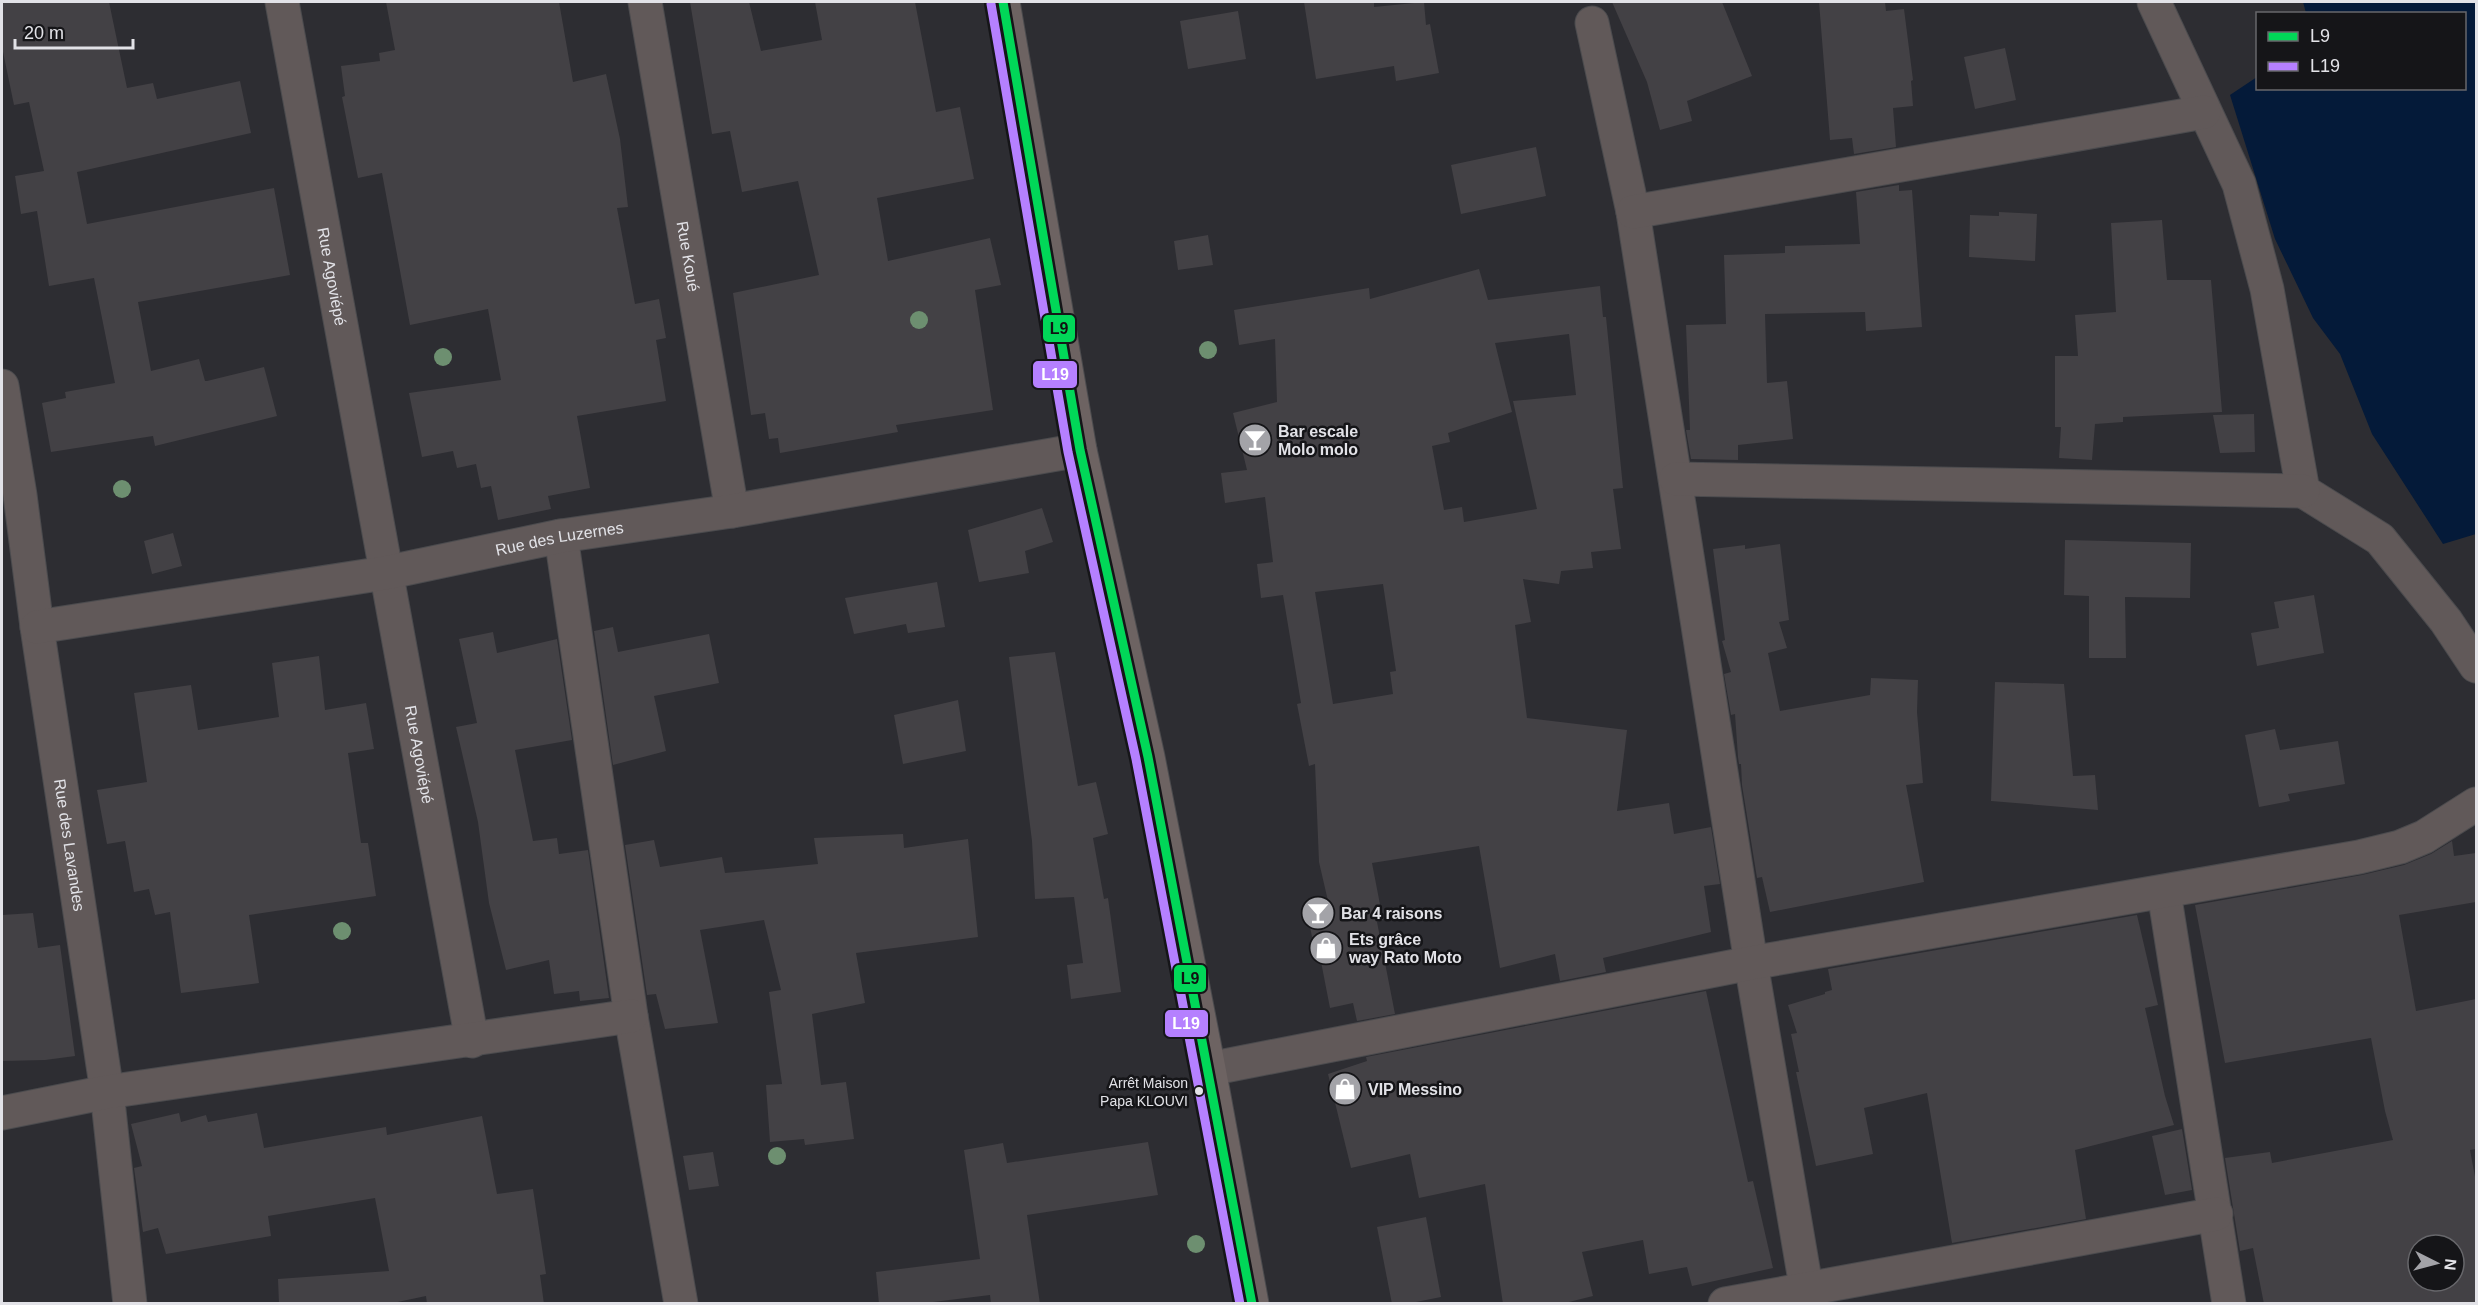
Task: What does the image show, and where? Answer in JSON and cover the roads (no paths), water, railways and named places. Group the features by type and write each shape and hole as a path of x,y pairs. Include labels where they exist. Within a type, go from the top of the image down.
{"street":[{"name":"Rue Agoviépé","path":"282,2 472,1041"},
{"name":"Rue Koué","path":"645,2 732,511"},
{"path":"1003,2 1080,450 1148,757 1252,1304"},
{"path":"2154,2 2239,184 2264,279 2303,491"},
{"path":"1592,23 1634,212 1751,963 1807,1295"},
{"path":"1634,212 2204,112"},
{"name":"Rue des Lavandes","path":"2,386 107,1092 130,1304"},
{"name":"Rue des Luzernes","path":"37,627 385,573 561,536 732,511 1080,450"},
{"path":"1676,479 2303,491 2380,539 2446,621 2476,666"},
{"path":"561,536 631,1016 681,1304"},
{"path":"1209,1069 1751,963 2359,857 2400,847 2424,837 2476,804"},
{"path":"2164,892 2229,1304"},
{"path":"2,1113 107,1092 472,1041 631,1016"},
{"path":"1725,1304 1807,1295 2216,1214"}],"water":[{"path":"2303,2 2476,2 2476,534 2443,544 2372,434 2340,354 2313,318 2275,239 2230,95 2256,78 2256,90 2466,90 2466,12 2306,12"}],"place":[{"name":"Bar escale Molo molo","path":"1255,440"},
{"name":"Bar 4 raisons","path":"1318,913"},
{"name":"Ets grâce way Rato Moto","path":"1326,948"},
{"name":"VIP Messino","path":"1345,1089"},
{"name":"Arrêt Maison Papa KLOUVI","path":"1199,1091"}]}
